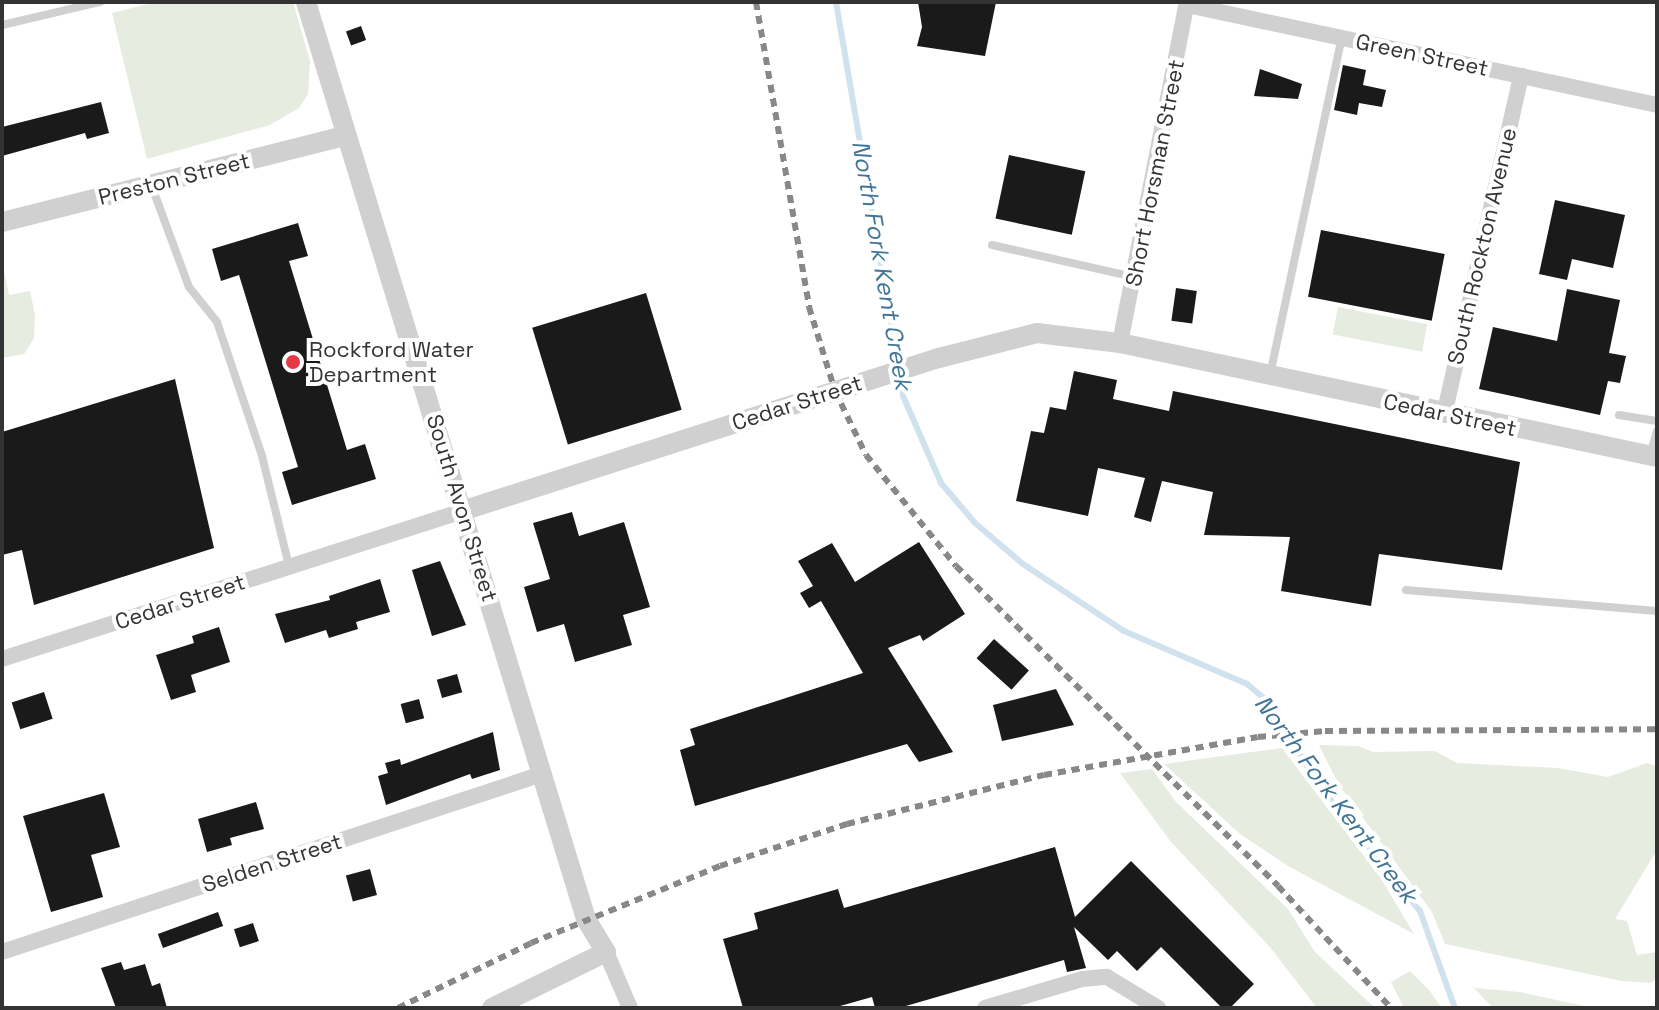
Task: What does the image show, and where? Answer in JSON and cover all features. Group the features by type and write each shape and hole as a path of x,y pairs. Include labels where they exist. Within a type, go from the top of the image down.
{"street":[{"name":"South Avon Street","path":"306,2 345,136 465,510 586,919 606,952 630,1008"},
{"name":"Green Street","path":"1187,4 1657,105"},
{"name":"Short Horsman Street","path":"1120,343 1187,4"},
{"name":"South Rockton Avenue","path":"1444,415 1521,76"},
{"name":"Preston Street","path":"2,222 345,136"},
{"name":"Cedar Street","path":"2,659 939,358 1037,333 1120,343 1444,415 1653,456"},
{"name":"Selden Street","path":"2,952 542,774"},
{"path":"492,1008 606,952"},
{"path":"985,1008 1082,979 1107,977 1158,1008"}],"lane":[{"path":"2,25 100,2"},
{"path":"1270,376 1342,37"},
{"path":"151,184 189,287 217,322 262,456 289,567"},
{"path":"992,245 1135,277"},
{"path":"1619,415 1657,421"},
{"path":"1653,456 1657,431"},
{"path":"1406,590 1657,611"}],"shaded area":[{"path":"156,2 293,2 310,61 308,94 299,108 270,125 147,159 112,13"},
{"path":"2,262 9,295 30,291 35,315 34,338 24,354 2,358"},
{"path":"1338,307 1427,324 1422,352 1333,334"},
{"path":"1319,745 1358,746 1373,752 1435,751 1457,763 1558,768 1608,777 1647,763 1657,766 1657,850 1615,919 1627,921 1637,955 1657,952 1657,978 1651,983 1622,981 1445,944 1432,912 1339,785"},
{"path":"1282,748 1380,877 1414,934 1288,866 1240,834 1164,764"},
{"path":"1152,769 1176,802 1288,909 1315,952 1375,1008 1317,1008 1269,946 1171,842 1120,773"},
{"path":"1410,971 1442,1008 1404,1008 1391,982"},
{"path":"1474,988 1520,992 1593,1008 1493,1008"}],"building":[{"path":"918,2 996,2 985,56 917,46 922,27"},
{"path":"361,26 366,40 351,46 346,31"},
{"path":"1343,65 1366,70 1363,85 1386,90 1382,107 1359,103 1357,115 1334,110"},
{"path":"1260,69 1302,84 1298,99 1254,96"},
{"path":"101,102 109,133 87,139 85,133 2,156 2,127"},
{"path":"1009,155 1085,171 1072,235 995,219"},
{"path":"1555,200 1625,215 1613,268 1572,259 1567,280 1539,274"},
{"name":"Rockford Water Department","path":"298,223 308,256 289,261 347,450 365,444 376,479 292,505 282,472 298,467 239,275 221,281 212,249"},
{"path":"1321,230 1445,254 1432,321 1308,297"},
{"path":"1176,288 1197,291 1192,324 1171,321"},
{"path":"1567,289 1620,300 1609,353 1626,356 1620,383 1608,381 1600,415 1479,389 1493,327 1557,341"},
{"path":"646,293 682,410 568,444 532,328"},
{"path":"1074,371 1117,380 1113,399 1169,411 1173,391 1520,462 1502,570 1379,554 1371,606 1281,591 1290,537 1204,535 1213,492 1162,481 1151,522 1134,517 1145,478 1098,468 1088,516 1016,501 1031,431 1044,433 1050,407 1066,410"},
{"path":"175,379 214,548 34,605 22,550 2,555 2,432"},
{"path":"572,512 579,536 624,522 650,607 623,615 632,645 575,662 564,624 537,632 524,587 550,579 533,523"},
{"path":"919,542 965,614 923,641 920,635 888,648 953,752 919,762 907,744 695,806 680,750 695,745 690,729 863,673 821,601 809,608 800,593 813,586 798,561 832,543 855,582"},
{"path":"440,561 466,625 432,636 412,570"},
{"path":"380,579 390,612 356,622 358,629 329,638 326,630 285,643 275,614 330,600 329,596"},
{"path":"219,627 230,662 191,675 196,692 171,700 156,655 194,643 192,636"},
{"path":"994,639 1029,670 1012,690 977,658"},
{"path":"457,674 462,692 442,698 437,680"},
{"path":"1056,689 1074,725 1002,741 993,705"},
{"path":"44,692 53,719 20,729 12,703"},
{"path":"419,699 424,718 406,723 401,704"},
{"path":"493,732 500,770 472,779 470,774 386,805 378,776 388,773 385,763 400,759 401,765"},
{"path":"104,793 120,847 91,855 103,897 51,912 23,816"},
{"path":"256,802 264,829 230,838 232,845 207,852 198,819"},
{"path":"1055,847 1075,917 1131,861 1254,984 1230,1008 1222,1008 1161,947 1137,971 1117,951 1108,960 1074,927 1086,968 1067,972 1064,960 899,1008 875,1008 872,997 833,1008 743,1008 723,939 758,929 754,913 838,889 844,908"},
{"path":"370,869 377,895 353,902 346,875"},
{"path":"218,912 223,926 163,948 158,934"},
{"path":"253,923 259,941 240,947 234,929"},
{"path":"121,962 124,970 145,964 152,986 160,983 167,1008 116,1008 101,968"}],"waterway":[{"name":"North Fork Kent Creek","path":"836,2 903,396 941,483 975,523 1023,564 1124,631 1247,684 1266,700 1321,788 1420,911 1455,1008"}],"railway":[{"path":"756,2 809,307 835,391 866,455 956,566 1278,886 1391,1008"},
{"path":"398,1008 531,943 720,866 847,824 1044,775 1258,737 1325,731 1657,729"}],"place":[{"name":"Rockford Water Department","path":"293,362"}]}
